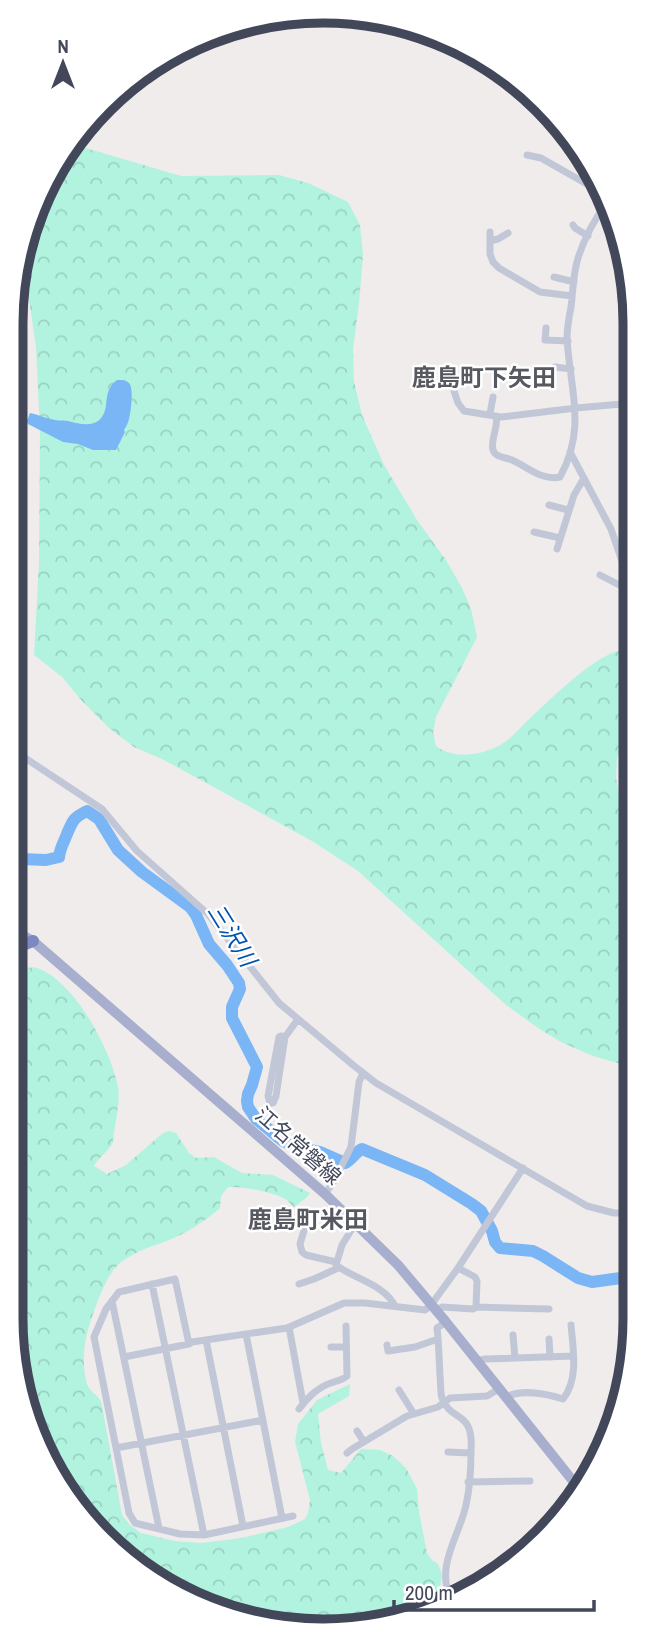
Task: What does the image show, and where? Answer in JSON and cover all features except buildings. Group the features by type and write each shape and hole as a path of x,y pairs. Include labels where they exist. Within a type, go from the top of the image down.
{"highway":[{"path":"23,945 33,941"}],"main road":[{"name":"江名常磐線","path":"23,936 33,941 325,1194 398,1265 575,1483"}],"street":[{"path":"527,155 538,157 590,186"},
{"path":"493,397 493,415 498,425 494,450 499,456 536,473 557,478 562,473 569,452 576,421 568,341 577,261 602,212"},
{"path":"573,225 588,236"},
{"path":"508,233 498,239 490,237 493,262 503,271 540,292 572,296"},
{"path":"554,277 574,282"},
{"path":"546,328 545,340 568,341"},
{"path":"555,367 571,369"},
{"path":"454,391 464,415 501,417 623,404"},
{"path":"569,452 611,529 623,564"},
{"path":"557,549 568,510 584,478"},
{"path":"549,505 568,510"},
{"path":"534,532 560,538"},
{"path":"600,575 623,587"},
{"path":"23,757 102,809 142,856 201,907 279,1003 376,1083 587,1206 623,1213"},
{"path":"285,1037 279,1038 268,1096 270,1103 276,1096 285,1037 298,1019"},
{"path":"325,1194 351,1147 359,1082 363,1073"},
{"path":"434,1308 523,1168"},
{"path":"306,1224 300,1244 302,1252 354,1274 384,1293 395,1306"},
{"path":"299,1284 314,1279 337,1265 342,1245 355,1224"},
{"path":"458,1268 475,1277 477,1281 476,1307"},
{"path":"302,1274 314,1279"},
{"path":"189,1344 176,1279 118,1292 106,1309 94,1337 129,1513 135,1523 180,1534 204,1535 293,1516"},
{"path":"152,1284 204,1535"},
{"path":"112,1301 159,1528"},
{"path":"124,1357 192,1342 289,1327 344,1303 425,1310 442,1307 549,1309"},
{"path":"446,1322 438,1328 441,1397 449,1410 463,1418 471,1433 466,1505 445,1569 448,1592"},
{"path":"347,1453 414,1413 433,1409 450,1398 503,1393 545,1394 563,1399 571,1384 571,1325"},
{"path":"289,1327 301,1406 313,1393 329,1383 342,1381 347,1376 346,1326"},
{"path":"246,1334 282,1518"},
{"path":"513,1335 514,1358"},
{"path":"387,1345 388,1351 397,1350 438,1339"},
{"path":"549,1339 550,1357"},
{"path":"206,1340 243,1526"},
{"path":"331,1347 346,1347"},
{"path":"477,1361 573,1356"},
{"path":"399,1390 414,1413"},
{"path":"116,1448 263,1420"},
{"path":"357,1431 364,1442"},
{"path":"448,1452 471,1453"},
{"path":"468,1482 530,1481"}],"green space":[{"path":"80,146 181,176 279,175 308,183 348,202 360,225 363,255 353,349 354,381 362,415 384,465 462,588 471,609 477,637 436,717 433,733 436,746 450,753 466,755 498,746 579,674 612,653 623,651 623,745 617,758 616,778 623,815 623,1065 593,1056 538,1028 505,1004 358,871 312,841 164,760 134,747 109,728 62,677 34,655 39,563 40,432 36,347 25,284 39,226 54,190"},
{"path":"34,967 63,985 99,1035 114,1072 119,1099 113,1142 94,1166 107,1174 126,1165 163,1133 169,1131 176,1133 189,1153 196,1158 214,1157 242,1173 273,1175 310,1193 294,1207 273,1194 228,1187 221,1196 220,1208 209,1217 180,1235 130,1256 110,1275 99,1297 89,1328 84,1368 88,1386 102,1404 122,1515 141,1533 175,1541 201,1543 241,1538 288,1527 305,1519 310,1500 295,1442 298,1424 317,1400 350,1384 349,1396 318,1414 321,1443 328,1470 341,1473 361,1449 380,1450 393,1456 406,1468 417,1489 427,1553 438,1564 442,1574 441,1594 401,1609 343,1619 303,1619 245,1609 190,1588 156,1569 125,1545 97,1517 73,1486 54,1452 39,1416 23,1339 23,969"}],"water":[{"path":"117,380 129,383 132,395 129,420 116,450 93,450 63,442 28,424 30,413 81,424 97,421 104,412 110,388"}],"waterway":[{"name":"三沢川","path":"23,859 46,860 59,857 72,822 87,811 99,819 118,850 142,872 190,907 209,944 239,983 240,989 232,1007 232,1018 257,1067 248,1094 248,1107 256,1119 283,1141 345,1163 362,1149 425,1175 472,1204 481,1211 500,1248 533,1251 578,1278 592,1282 623,1278"}],"district":[{"name":"鹿島町下矢田","path":"484,378"},
{"name":"鹿島町米田","path":"308,1220"}]}
